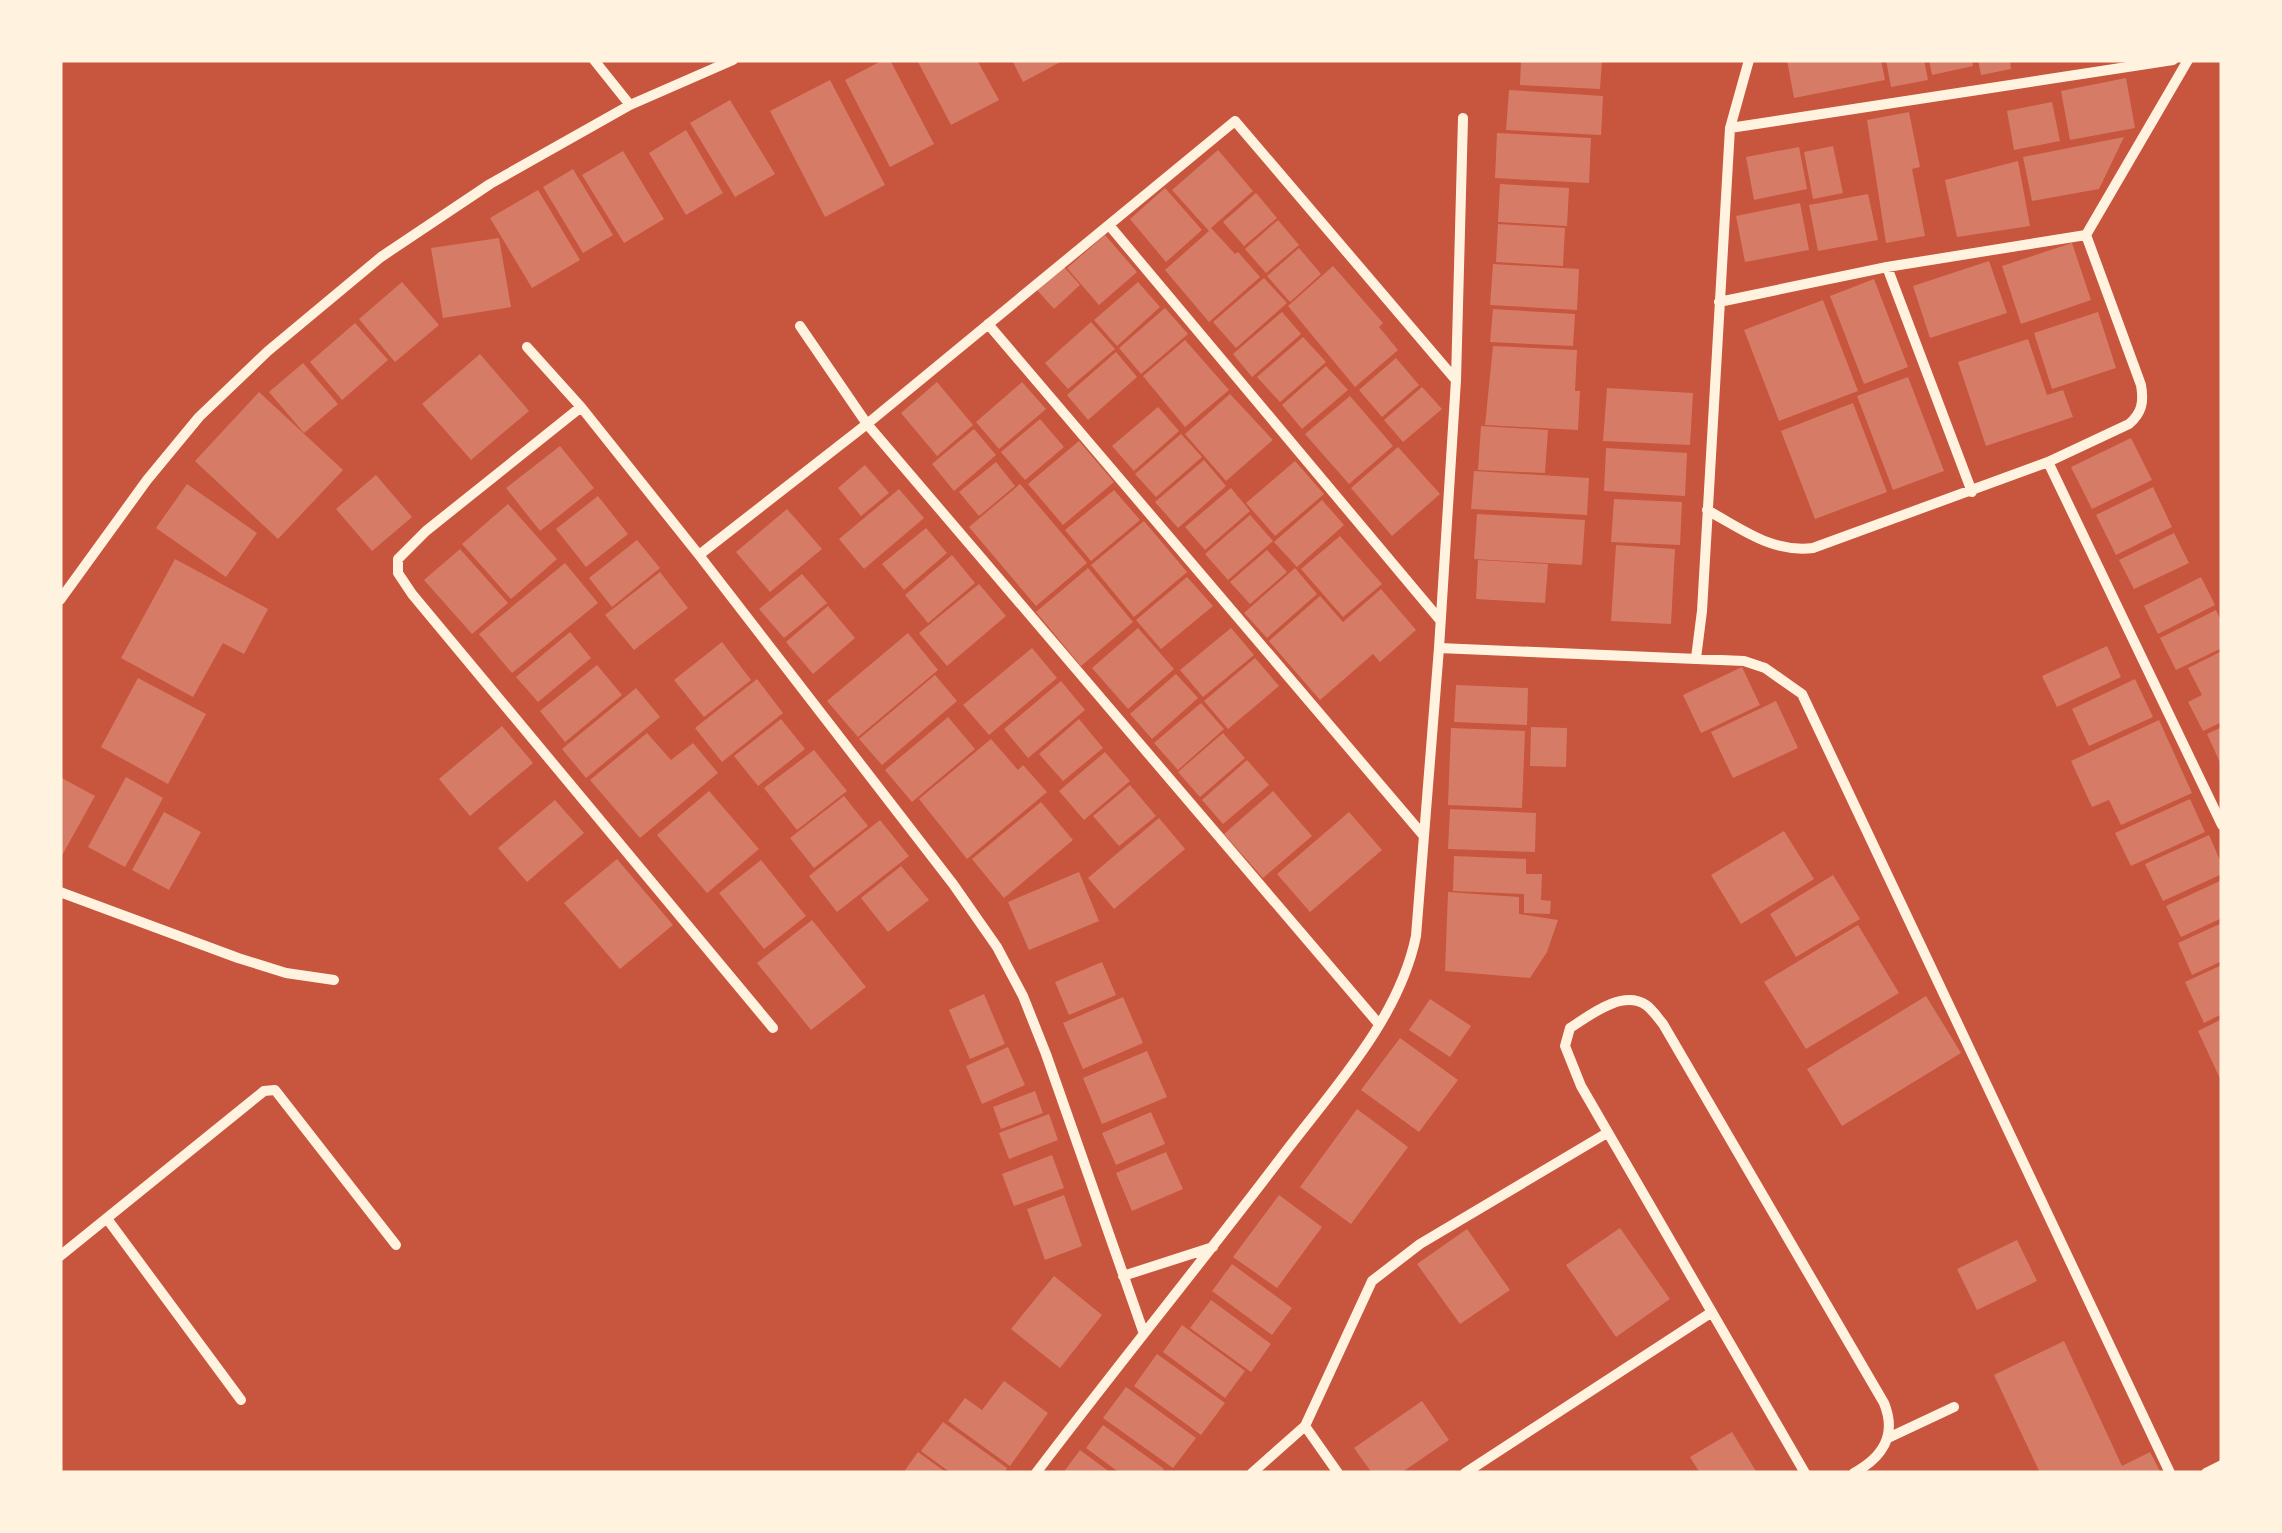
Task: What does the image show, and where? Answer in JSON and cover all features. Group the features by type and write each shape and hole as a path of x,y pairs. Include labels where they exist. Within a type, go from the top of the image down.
{"street":[{"path":"594,60 630,105"},
{"path":"60,600 198,417 268,351 380,257 490,184 630,105 732,60"},
{"path":"1696,658 1730,128 1749,60"},
{"path":"1730,128 2173,60"},
{"path":"1719,302 2086,234 2188,60"},
{"path":"1036,1473 1358,1056 1404,980 1411,959 1440,648 1456,380 1462,118"},
{"path":"698,555 867,424 1235,121 1456,380"},
{"path":"1109,225 1440,620"},
{"path":"1708,510 1770,545 1799,550 1814,548 1972,492 2129,424 2137,417 2143,400 2141,385 2086,234"},
{"path":"1887,268 1972,492"},
{"path":"988,324 1423,835"},
{"path":"800,326 867,424 1378,1023"},
{"path":"527,347 581,407 698,555 941,868 997,947 1046,1054 1143,1331"},
{"path":"581,407 426,532 398,559 398,573 773,1028"},
{"path":"2048,462 2222,824"},
{"path":"1440,648 1744,661 1787,681 1807,703 2170,1473"},
{"path":"60,892 286,974 334,980"},
{"path":"1804,1473 1580,1086 1565,1046 1570,1028 1607,1006 1631,1000 1646,1004 1663,1024 1884,1404 1891,1421 1888,1438 1876,1457 1854,1473"},
{"path":"60,1256 264,1091 275,1090 396,1245"},
{"path":"1252,1473 1305,1426 1372,1281 1420,1244 1607,1134"},
{"path":"108,1220 241,1400"},
{"path":"1123,1276 1213,1247"},
{"path":"1465,1473 1712,1312"},
{"path":"1888,1438 1954,1407"},
{"path":"1305,1426 1338,1473"},
{"path":"2206,1473 2222,1465"}],"building":[{"path":"890,60 934,144 890,167 845,80"},
{"path":"917,60 977,60 999,100 951,125"},
{"path":"1012,60 1064,60 1023,82"},
{"path":"1521,60 1602,60 1600,89 1520,85"},
{"path":"1787,60 1881,60 1885,80 1794,98"},
{"path":"1886,60 1924,60 1928,80 1891,87"},
{"path":"1929,60 1972,60 1973,66 1932,75"},
{"path":"1978,60 2010,60 2011,69 1981,75"},
{"path":"2126,78 2135,128 2070,140 2061,91"},
{"path":"830,80 885,185 825,217 770,111"},
{"path":"1509,90 1603,96 1601,135 1506,130"},
{"path":"730,100 775,174 735,197 690,123"},
{"path":"2052,102 2060,141 2014,150 2007,111"},
{"path":"1909,112 1920,167 1912,169 1925,236 1886,243 1867,120"},
{"path":"686,130 723,193 686,215 649,153"},
{"path":"1497,133 1591,138 1589,183 1495,178"},
{"path":"2124,137 2099,189 2032,201 2023,157"},
{"path":"1833,146 1843,193 1813,199 1804,152"},
{"path":"1799,147 1807,189 1754,200 1746,157"},
{"path":"1218,150 1253,191 1211,228 1260,277 1209,322 1165,270 1209,231 1172,190"},
{"path":"623,151 664,219 624,243 582,175"},
{"path":"2018,161 2030,226 1957,237 1945,180"},
{"path":"573,169 613,235 583,253 543,187"},
{"path":"1500,184 1569,188 1567,226 1498,222"},
{"path":"1165,188 1202,230 1166,262 1130,219"},
{"path":"538,190 580,260 532,288 490,218"},
{"path":"1256,193 1277,218 1244,246 1223,222"},
{"path":"1868,194 1878,240 1818,251 1809,205"},
{"path":"1800,203 1809,250 1745,262 1736,216"},
{"path":"1278,220 1299,245 1266,273 1245,249"},
{"path":"1498,224 1565,228 1563,266 1496,262"},
{"path":"1105,235 1137,272 1099,305 1067,268"},
{"path":"499,238 511,307 443,318 431,248"},
{"path":"2072,243 2091,300 2021,324 2002,266"},
{"path":"1299,248 1321,274 1290,302 1267,276"},
{"path":"1989,261 2007,313 1930,338 1913,286"},
{"path":"1493,264 1579,269 1577,310 1490,305"},
{"path":"1333,266 1383,323 1379,327 1398,350 1355,387 1288,306"},
{"path":"1064,267 1080,285 1054,309 1037,290"},
{"path":"1264,278 1287,303 1236,348 1213,322"},
{"path":"1874,279 1908,367 1864,384 1830,296"},
{"path":"402,282 439,325 395,362 359,319"},
{"path":"1138,282 1160,307 1117,346 1094,320"},
{"path":"1823,300 1858,391 1779,421 1744,330"},
{"path":"1165,308 1188,334 1141,374 1119,348"},
{"path":"1493,309 1575,314 1573,346 1490,342"},
{"path":"1282,312 1301,334 1252,377 1233,354"},
{"path":"2098,312 2116,368 2052,389 2034,333"},
{"path":"1091,322 1115,349 1068,389 1045,363"},
{"path":"355,323 388,360 342,400 310,362"},
{"path":"1303,337 1326,362 1280,402 1257,377"},
{"path":"2028,339 2047,395 2063,390 2073,417 1986,446 1958,362"},
{"path":"1185,340 1229,390 1185,427 1143,376"},
{"path":"1493,346 1577,350 1578,430 1485,425"},
{"path":"1116,352 1137,377 1088,420 1067,395"},
{"path":"480,354 529,411 471,460 422,404"},
{"path":"1396,358 1419,385 1382,417 1359,390"},
{"path":"303,363 338,404 304,433 269,392"},
{"path":"1326,366 1348,390 1302,429 1282,405"},
{"path":"1908,377 1944,471 1893,490 1857,396"},
{"path":"937,382 973,425 937,456 901,413"},
{"path":"1022,382 1046,409 999,449 976,422"},
{"path":"1422,387 1442,409 1403,442 1384,420"},
{"path":"1607,388 1693,393 1690,445 1603,441"},
{"path":"259,392 343,470 278,539 195,461"},
{"path":"1230,394 1273,440 1226,481 1185,434"},
{"path":"1350,396 1393,446 1349,484 1305,434"},
{"path":"1853,403 1887,492 1815,519 1781,431"},
{"path":"1158,407 1179,431 1134,471 1112,446"},
{"path":"1040,419 1064,447 1025,480 1001,452"},
{"path":"1481,426 1548,430 1545,473 1478,470"},
{"path":"974,429 996,455 954,491 932,464"},
{"path":"1181,434 1202,457 1156,497 1135,474"},
{"path":"2131,438 2152,480 2092,509 2071,467"},
{"path":"1079,441 1114,482 1063,525 1028,484"},
{"path":"560,446 594,488 540,531 506,488"},
{"path":"1398,447 1440,494 1392,536 1351,488"},
{"path":"1606,448 1687,453 1685,496 1604,491"},
{"path":"1204,460 1226,486 1178,528 1155,502"},
{"path":"1295,461 1324,494 1275,536 1246,503"},
{"path":"996,462 1015,486 979,516 959,492"},
{"path":"865,465 889,493 861,516 838,488"},
{"path":"1474,471 1589,478 1587,515 1471,509"},
{"path":"376,475 412,517 372,551 336,509"},
{"path":"187,484 257,533 226,577 156,528"},
{"path":"1020,484 1087,563 1036,606 969,527"},
{"path":"2153,487 2172,527 2116,555 2096,515"},
{"path":"1231,488 1250,511 1205,550 1185,527"},
{"path":"899,489 924,518 864,569 839,539"},
{"path":"1114,490 1140,520 1091,561 1065,530"},
{"path":"598,496 628,534 586,567 556,529"},
{"path":"1614,499 1682,502 1680,545 1611,542"},
{"path":"1322,500 1344,525 1297,567 1274,542"},
{"path":"508,504 557,559 511,599 462,544"},
{"path":"787,509 822,549 770,592 736,552"},
{"path":"1477,514 1585,520 1582,565 1474,559"},
{"path":"1250,515 1273,541 1228,580 1205,554"},
{"path":"1144,521 1187,572 1134,617 1091,565"},
{"path":"926,528 947,553 904,590 882,564"},
{"path":"2174,533 2189,563 2134,589 2119,560"},
{"path":"1340,536 1382,584 1343,617 1301,569"},
{"path":"637,540 660,568 612,607 589,578"},
{"path":"1616,545 1675,549 1671,624 1611,621"},
{"path":"460,549 508,603 472,634 424,580"},
{"path":"1267,550 1287,572 1250,604 1230,582"},
{"path":"952,555 975,583 928,623 905,595"},
{"path":"175,559 268,609 244,654 223,643 193,697 121,658"},
{"path":"1478,560 1548,564 1545,603 1476,599"},
{"path":"565,563 598,603 512,673 479,634"},
{"path":"1088,568 1133,622 1081,666 1036,612"},
{"path":"1295,568 1317,594 1267,638 1244,613"},
{"path":"660,572 688,608 634,650 605,615"},
{"path":"802,574 827,603 784,638 759,609"},
{"path":"1187,577 1213,606 1161,649 1136,620"},
{"path":"2201,577 2215,605 2158,634 2144,606"},
{"path":"979,584 1006,616 947,666 919,633"},
{"path":"1381,589 1416,630 1380,662 1373,654 1320,700 1269,641 1320,596 1343,622"},
{"path":"828,606 855,638 813,674 786,642"},
{"path":"2216,610 2222,623 2222,648 2176,670 2160,638"},
{"path":"1138,628 1174,669 1128,709 1092,668"},
{"path":"1231,628 1254,655 1203,697 1180,670"},
{"path":"570,632 591,658 538,702 516,677"},
{"path":"908,633 938,670 858,737 827,701"},
{"path":"722,642 751,680 704,717 674,680"},
{"path":"2107,646 2121,677 2057,707 2042,676"},
{"path":"1032,648 1057,678 989,735 963,705"},
{"path":"2222,651 2222,722 2203,731 2188,702 2202,695 2188,668"},
{"path":"1255,658 1279,686 1228,729 1204,701"},
{"path":"597,665 622,695 565,742 540,711"},
{"path":"1742,667 1760,705 1701,733 1683,695"},
{"path":"1176,674 1198,698 1152,739 1130,714"},
{"path":"935,675 957,701 882,765 859,739"},
{"path":"138,678 206,714 168,784 101,747"},
{"path":"757,679 783,713 722,762 695,728"},
{"path":"2135,679 2153,717 2089,746 2072,709"},
{"path":"1061,681 1085,710 1028,758 1004,729"},
{"path":"1456,685 1528,688 1527,725 1454,722"},
{"path":"636,688 660,717 586,778 562,749"},
{"path":"1776,701 1798,748 1733,778 1711,732"},
{"path":"1201,703 1224,729 1178,770 1154,743"},
{"path":"948,717 975,749 912,802 885,770"},
{"path":"781,719 805,749 758,786 734,756"},
{"path":"1079,719 1103,748 1063,781 1039,754"},
{"path":"2159,720 2192,793 2121,825 2109,800 2092,807 2071,761"},
{"path":"502,726 533,763 470,816 439,779"},
{"path":"1531,727 1567,728 1566,767 1530,766"},
{"path":"2222,727 2222,767 2207,734"},
{"path":"1451,728 1525,731 1522,808 1448,805"},
{"path":"647,733 671,760 693,743 718,773 640,838 590,780"},
{"path":"1223,733 1245,758 1200,797 1178,772"},
{"path":"991,739 1018,770 1023,765 1047,792 967,859 919,799"},
{"path":"814,750 847,791 797,830 764,788"},
{"path":"1105,752 1130,781 1084,820 1059,791"},
{"path":"1247,760 1269,785 1223,824 1202,800"},
{"path":"60,777 95,796 60,859"},
{"path":"126,777 163,798 125,867 88,847"},
{"path":"1130,785 1156,816 1119,846 1093,816"},
{"path":"709,791 759,849 707,893 657,835"},
{"path":"1273,791 1312,836 1263,878 1224,834"},
{"path":"844,796 868,826 814,868 790,838"},
{"path":"2190,799 2205,832 2131,866 2115,833"},
{"path":"555,800 584,833 527,882 498,848"},
{"path":"1041,802 1073,840 1004,898 972,859"},
{"path":"1450,809 1536,813 1535,852 1448,849"},
{"path":"164,812 201,832 169,890 132,870"},
{"path":"1349,812 1382,850 1310,912 1277,874"},
{"path":"1159,818 1185,849 1114,909 1088,878"},
{"path":"880,820 909,856 837,912 809,876"},
{"path":"1784,831 1814,879 1741,924 1711,875"},
{"path":"2209,835 2222,874 2163,901 2145,864"},
{"path":"1454,856 1526,859 1526,874 1542,874 1541,900 1551,901 1550,914 1524,913 1524,894 1453,891"},
{"path":"617,859 673,925 620,969 564,903"},
{"path":"761,860 806,916 764,949 719,893"},
{"path":"901,866 929,900 888,932 861,898"},
{"path":"1079,872 1099,921 1029,950 1008,902"},
{"path":"1833,875 1860,919 1796,957 1770,914"},
{"path":"2222,880 2222,918 2181,937 2166,906"},
{"path":"1448,892 1519,897 1519,914 1558,920 1547,952 1530,978 1445,971"},
{"path":"812,920 866,987 811,1030 757,963"},
{"path":"2222,923 2222,961 2192,975 2178,943"},
{"path":"1858,925 1899,993 1806,1049 1764,982"},
{"path":"1102,962 1116,995 1069,1015 1055,982"},
{"path":"2222,965 2222,1014 2204,1023 2185,982"},
{"path":"984,994 1005,1044 970,1059 949,1010"},
{"path":"1926,996 1961,1053 1842,1126 1807,1069"},
{"path":"1123,997 1143,1043 1083,1069 1063,1023"},
{"path":"1430,999 1471,1026 1450,1057 1409,1030"},
{"path":"2222,1019 2222,1083 2198,1031"},
{"path":"1400,1038 1458,1080 1419,1132 1361,1090"},
{"path":"1008,1047 1025,1085 982,1104 966,1066"},
{"path":"1147,1051 1167,1097 1102,1124 1083,1078"},
{"path":"1035,1091 1043,1113 1001,1129 993,1107"},
{"path":"1357,1109 1408,1147 1351,1224 1300,1187"},
{"path":"1151,1112 1165,1144 1116,1165 1102,1133"},
{"path":"1049,1114 1058,1140 1009,1159 999,1133"},
{"path":"1166,1152 1183,1189 1132,1211 1116,1173"},
{"path":"1052,1155 1064,1188 1014,1206 1002,1174"},
{"path":"1064,1195 1082,1246 1045,1260 1027,1209"},
{"path":"1279,1195 1322,1227 1277,1288 1233,1257"},
{"path":"1620,1228 1670,1299 1616,1337 1566,1265"},
{"path":"1467,1229 1510,1290 1460,1324 1417,1264"},
{"path":"2017,1240 2037,1281 1977,1310 1957,1269"},
{"path":"1232,1264 1292,1308 1272,1335 1212,1291"},
{"path":"1054,1276 1102,1315 1060,1368 1011,1329"},
{"path":"1211,1300 1271,1344 1251,1372 1190,1328"},
{"path":"1182,1325 1245,1371 1225,1398 1163,1352"},
{"path":"2064,1341 2122,1466 2150,1452 2161,1473 2040,1473 1994,1375"},
{"path":"1157,1354 1225,1403 1201,1435 1134,1386"},
{"path":"1004,1381 1048,1413 1010,1466 948,1421 965,1398 982,1410"},
{"path":"1126,1387 1196,1438 1173,1468 1103,1418"},
{"path":"1422,1401 1449,1440 1401,1473 1372,1473 1354,1448"},
{"path":"943,1422 1007,1468 1004,1473 951,1473 921,1451"},
{"path":"1103,1425 1164,1469 1161,1473 1120,1473 1086,1448"},
{"path":"1732,1432 1757,1473 1700,1473 1690,1457"},
{"path":"1080,1450 1111,1473 1063,1473"},
{"path":"918,1452 947,1473 903,1473"}]}
